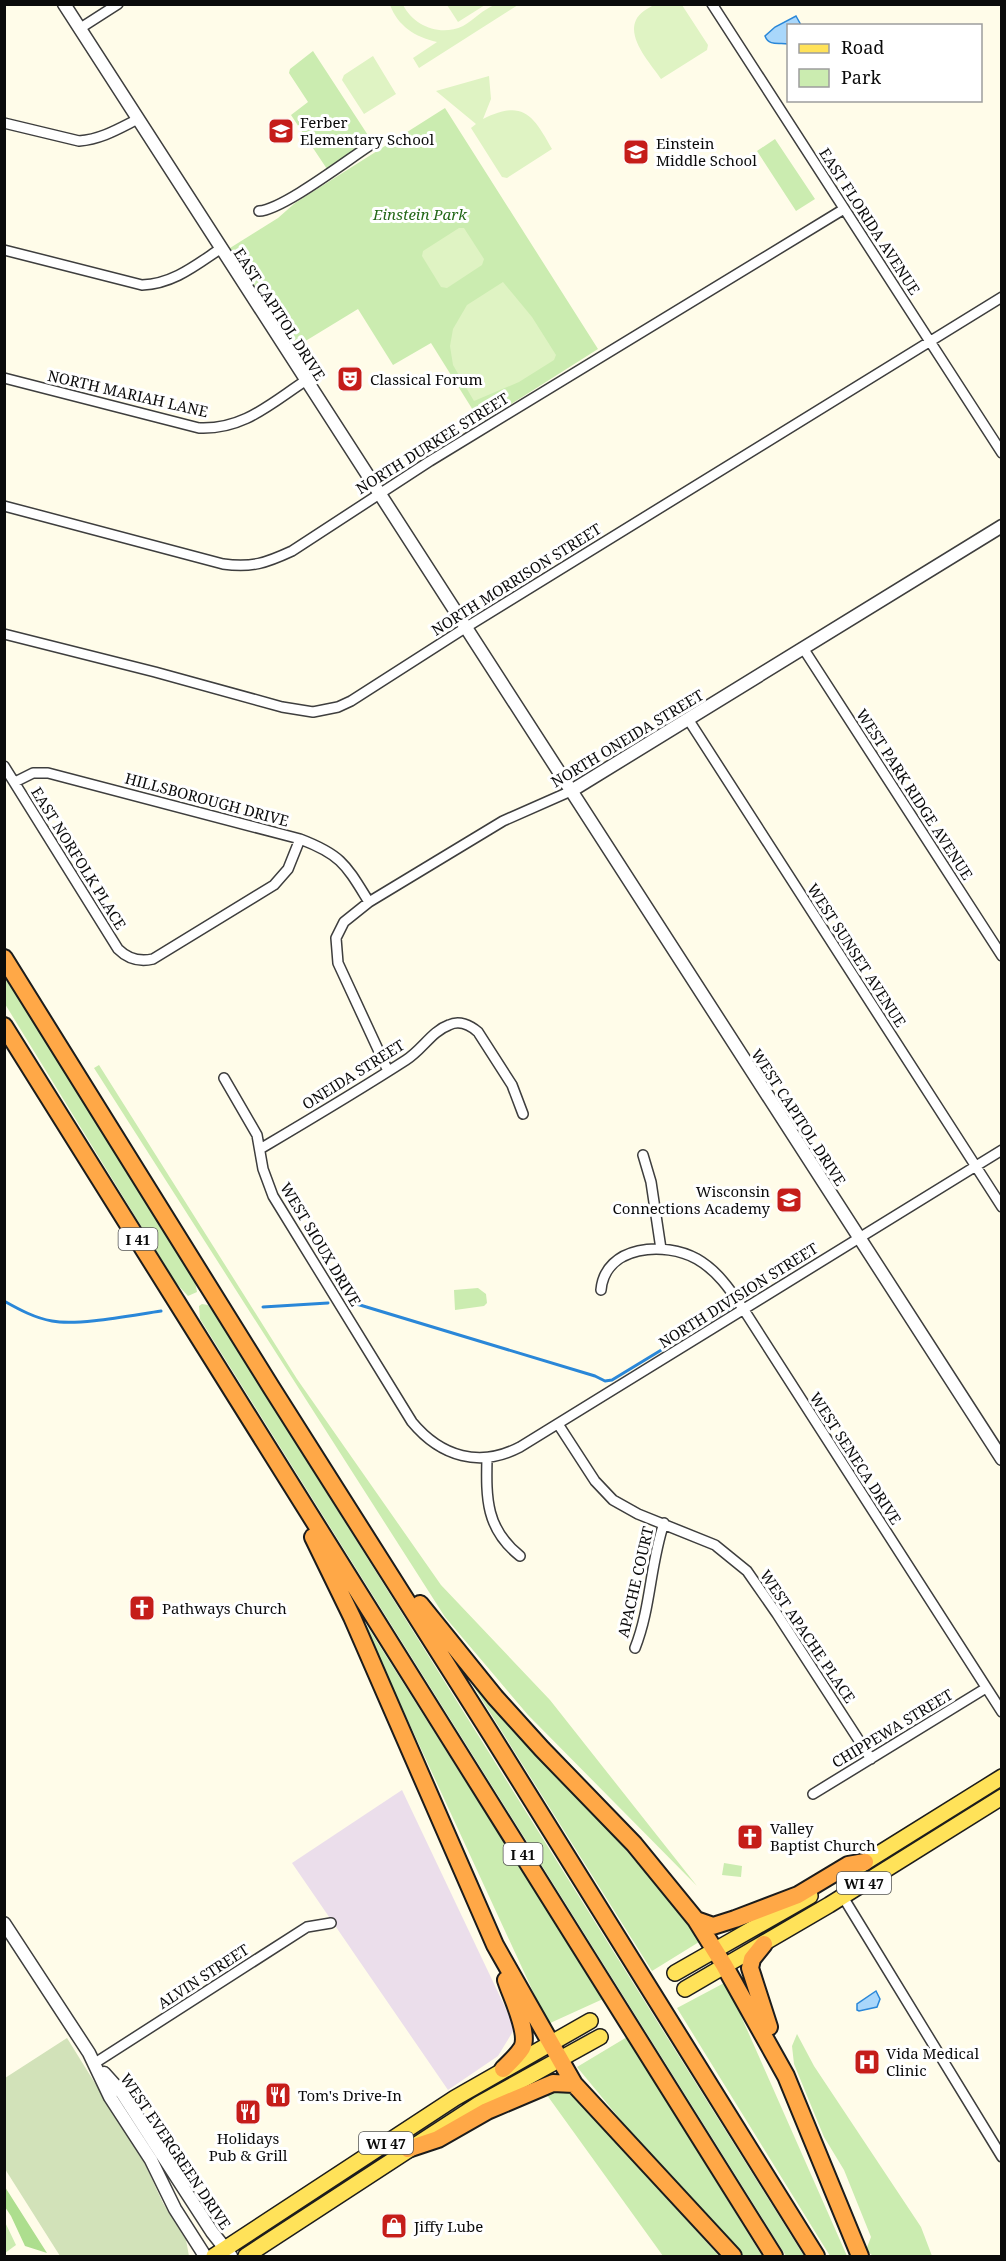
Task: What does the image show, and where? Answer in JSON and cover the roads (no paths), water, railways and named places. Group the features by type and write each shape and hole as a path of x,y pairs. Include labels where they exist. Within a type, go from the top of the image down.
{"highway":[{"name":"I 41","path":"4,958 816,2256"},
{"name":"I 41","path":"4,1026 774,2256"},
{"path":"272,1452 284,1485 327,1563 352,1617 495,1945 524,2038 521,2049 503,2070"},
{"path":"370,1544 390,1560 410,1592 495,1697 634,1844 696,1920 786,2076"},
{"path":"696,1920 713,1926 735,1919 798,1894 848,1865 865,1862"},
{"path":"764,1944 752,1959 750,1971 786,2076 860,2256"},
{"path":"495,1945 574,2084 733,2256"},
{"path":"408,2149 438,2139 487,2111 553,2083 574,2084"}],"main road":[{"name":"WI 47","path":"685,1989 720,1958 865,1862 1002,1777"},
{"name":"WI 47","path":"675,1973 764,1944 1002,1797"},
{"name":"WI 47","path":"220,2254 414,2124 503,2070 591,2021"},
{"name":"WI 47","path":"246,2256 479,2104 600,2037"}],"street":[{"name":"EAST CAPITOL DRIVE","path":"64,4 570,791"},
{"path":"79,28 118,4"},
{"name":"EAST FLORIDA AVENUE","path":"712,4 1002,453"},
{"path":"4,123 79,141 109,135 138,119"},
{"path":"259,212 267,211 285,202 369,146"},
{"name":"NORTH DURKEE STREET","path":"4,506 223,564 243,566 259,564 292,551 378,494 844,209"},
{"path":"4,250 142,285 177,277 220,249"},
{"name":"NORTH MORRISON STREET","path":"4,634 282,707 313,712 338,707 1002,297"},
{"name":"NORTH MARIAH LANE","path":"4,378 199,428 217,429 231,426 255,414 305,381"},
{"name":"NORTH ONEIDA STREET","path":"387,1071 338,963 335,950 336,938 344,922 369,902 503,821 570,791 1002,526"},
{"name":"WEST PARK RIDGE AVENUE","path":"804,648 1002,956"},
{"name":"WEST SUNSET AVENUE","path":"688,719 1002,1207"},
{"name":"EAST NORFOLK PLACE","path":"4,766 118,950 135,959 153,959 274,885 288,869 300,839"},
{"name":"HILLSBOROUGH DRIVE","path":"15,782 33,772 48,773 300,839 335,855 352,874 369,902"},
{"name":"WEST CAPITOL DRIVE","path":"570,791 1002,1459"},
{"name":"ONEIDA STREET","path":"260,1149 419,1051 449,1024 470,1025 478,1032 512,1085 523,1114"},
{"name":"WEST SIOUX DRIVE","path":"224,1078 252,1124 260,1149 263,1169 273,1196 412,1422 424,1436 452,1453 487,1458"},
{"name":"NORTH DIVISION STREET","path":"487,1458 509,1453 558,1424 1002,1150"},
{"path":"601,1290 607,1269 614,1262 635,1252 661,1249 651,1182 643,1155"},
{"name":"WEST SENECA DRIVE","path":"661,1249 680,1252 707,1266 719,1277 744,1310 1002,1712"},
{"name":"WEST APACHE PLACE","path":"558,1424 604,1491 622,1506 715,1545 729,1554 747,1571 871,1759"},
{"path":"487,1458 486,1481 491,1514 502,1540 520,1556"},
{"name":"APACHE COURT","path":"635,1648 644,1623 654,1556 663,1523"},
{"name":"CHIPPEWA STREET","path":"813,1794 986,1688"},
{"path":"843,1897 1002,2157"},
{"name":"WEST EVERGREEN DRIVE","path":"4,1923 96,2064 122,2093 212,2232 220,2254"},
{"name":"ALVIN STREET","path":"96,2064 307,1927 331,1923"},
{"name":"WEST EVERGREEN DRIVE","path":"96,2064 110,2097 134,2133 146,2144 206,2237 220,2254"}],"water":[{"path":"796,16 800,24 787,24 787,44 769,42 765,36 775,27"},
{"path":"876,1991 880,1999 877,2007 857,2010 857,2004"}],"waterway":[{"path":"4,1301 34,1316 63,1322 106,1319 161,1311"},
{"path":"350,1302 595,1376 605,1381 612,1380 732,1307"},
{"path":"263,1307 328,1303"}],"place":[{"name":"Ferber Elementary School","path":"281,131"},
{"name":"Einstein Middle School","path":"636,152"},
{"name":"Classical Forum","path":"350,379"},
{"name":"Wisconsin Connections Academy","path":"789,1200"},
{"name":"Pathways Church","path":"142,1608"},
{"name":"Valley Baptist Church","path":"750,1837"},
{"name":"Vida Medical Clinic","path":"867,2062"},
{"name":"Tom's Drive-In","path":"278,2095"},
{"name":"Holidays Pub & Grill","path":"248,2112"},
{"name":"Jiffy Lube","path":"394,2226"}],"park label":[{"name":"Einstein Park","path":"420,214"}]}
